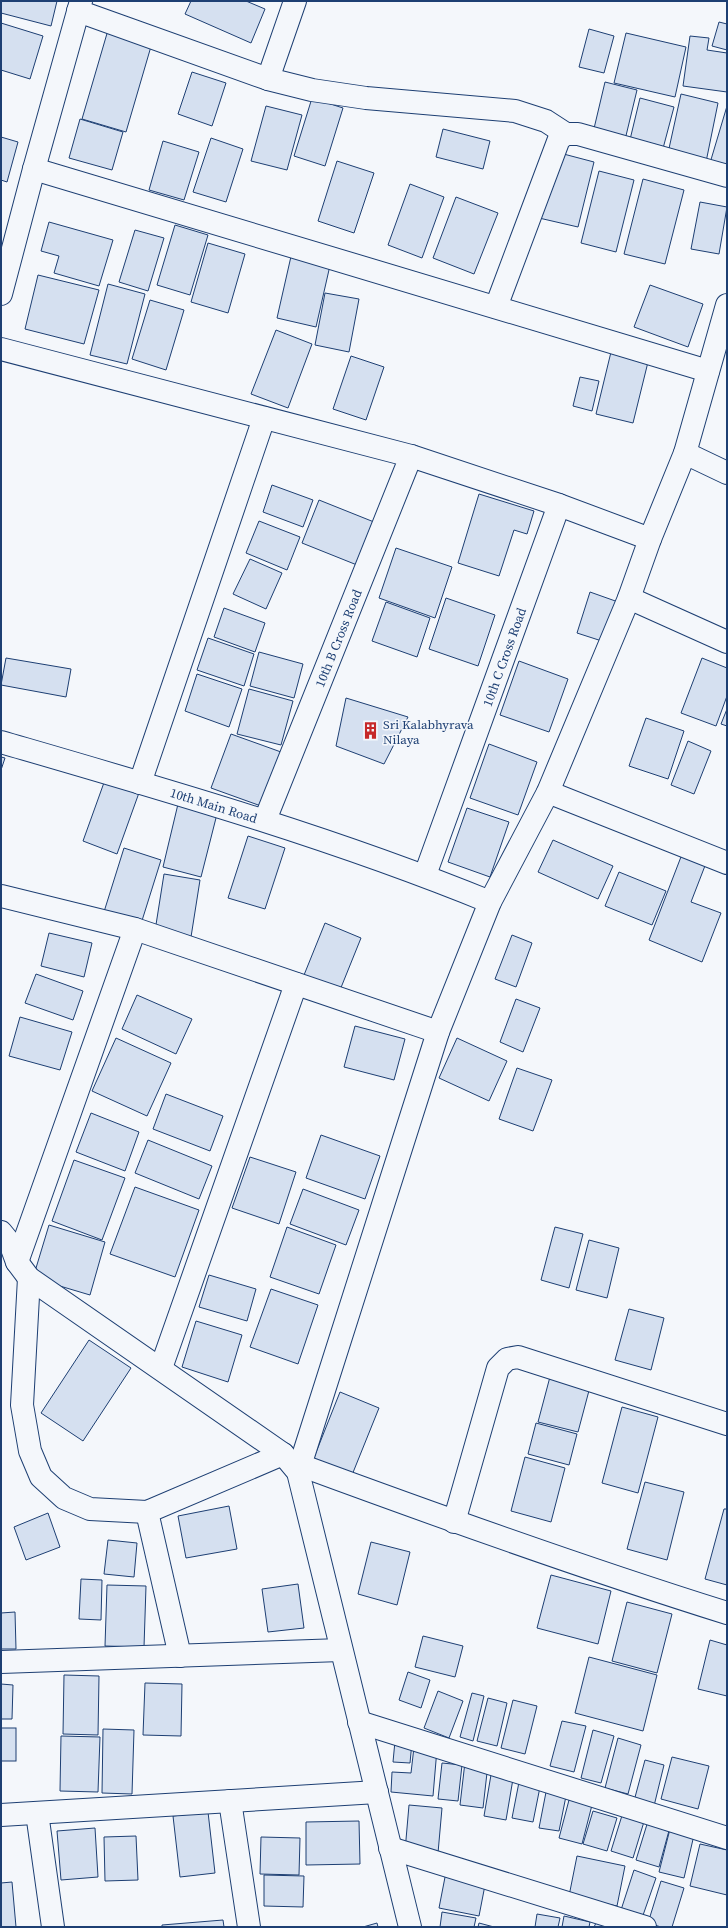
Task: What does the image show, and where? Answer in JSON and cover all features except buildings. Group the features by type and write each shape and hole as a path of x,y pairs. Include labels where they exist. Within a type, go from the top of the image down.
{"street":[{"path":"268,79 295,1"},
{"path":"1,294 79,6 268,79 312,90 366,98 515,111 546,120 566,134 578,134 727,176"},
{"path":"496,307 559,139 566,134"},
{"path":"34,168 708,371"},
{"path":"410,1927 294,1464 438,1032 490,902 548,792 629,598 650,539 685,453 727,305"},
{"path":"1,349 411,456 559,505 650,539"},
{"path":"140,783 264,418"},
{"path":"685,453 727,473"},
{"name":"10th B Cross Road","path":"265,820 411,456"},
{"name":"10th C Cross Road","path":"425,875 559,505"},
{"path":"629,598 727,642"},
{"name":"10th Main Road","path":"1,742 265,820 425,875 490,902"},
{"path":"548,792 727,863"},
{"path":"1,896 135,929 438,1032"},
{"path":"135,929 23,1270 22,1405 30,1451 41,1477 64,1498 90,1509 147,1512 294,1464"},
{"path":"161,1368 296,984"},
{"path":"1,1232 10,1243 23,1270 294,1464 454,1522 657,1591 727,1613"},
{"path":"454,1522 498,1368 507,1359 518,1357 727,1424"},
{"path":"147,1512 180,1656"},
{"path":"1,1662 341,1650"},
{"path":"359,1722 727,1838"},
{"path":"1,1815 377,1792"},
{"path":"230,1801 249,1927"},
{"path":"37,1813 53,1927"},
{"path":"390,1848 645,1927"}],"place":[{"name":"Sri Kalabhyrava Nilaya","path":"370,731"}]}
